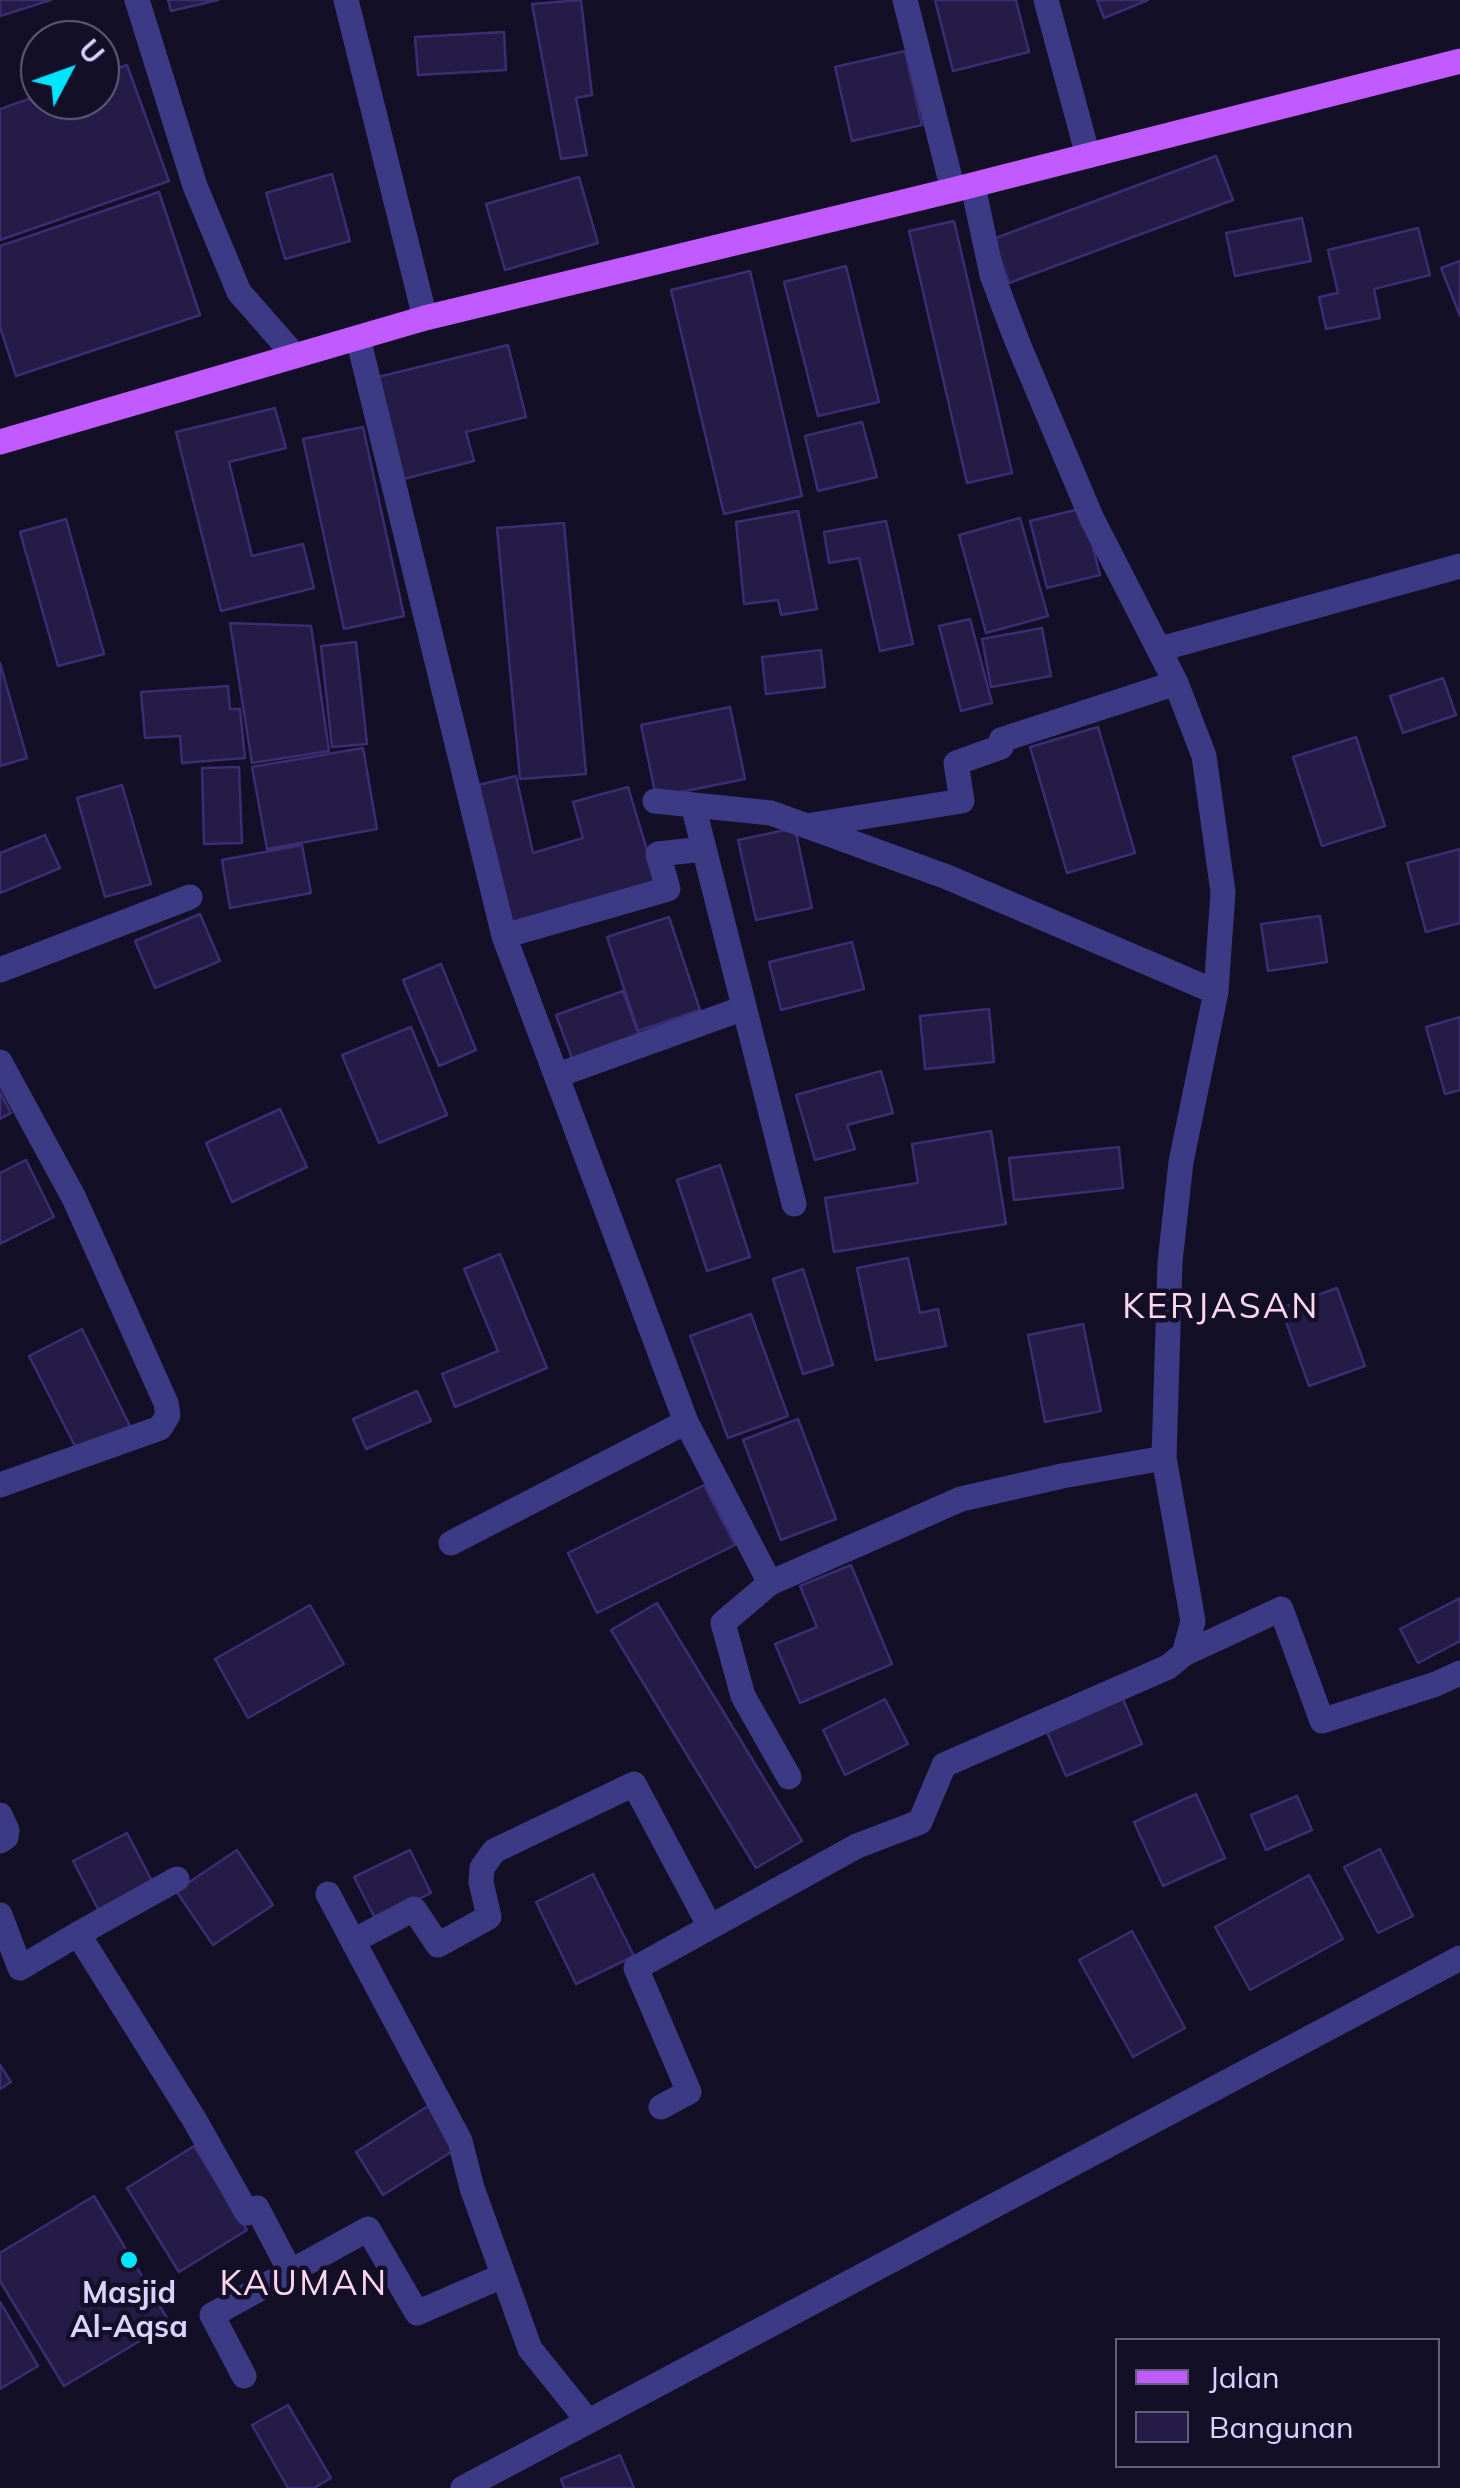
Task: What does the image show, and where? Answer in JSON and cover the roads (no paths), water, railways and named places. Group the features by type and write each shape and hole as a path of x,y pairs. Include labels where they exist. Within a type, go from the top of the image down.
{"main road":[{"path":"0,442 425,318 1460,62"}],"street":[{"path":"137,0 195,186 238,292 295,356"},
{"path":"346,0 425,318"},
{"path":"905,0 963,188 1018,342 1092,519 1160,649 1204,756 1223,892 1216,992 1180,1162 1170,1262 1164,1458 1193,1621 1184,1654"},
{"path":"1046,0 1088,156"},
{"path":"358,338 504,936 686,1422 770,1583"},
{"path":"1160,649 1460,566"},
{"path":"807,826 962,801 956,763 1001,747 1000,740 1176,683"},
{"path":"655,801 771,813 947,877 1216,992"},
{"path":"693,805 794,1204"},
{"path":"504,936 668,889 658,854 704,849"},
{"path":"0,970 190,897"},
{"path":"558,1075 744,1008"},
{"path":"0,1062 74,1198 168,1415 160,1428 0,1485"},
{"path":"451,1542 686,1422"},
{"path":"789,1777 743,1696 723,1623 770,1583 960,1498 1164,1458"},
{"path":"661,2107 688,2092 636,1968 856,1846 920,1822 944,1765 1168,1667 1184,1654 1281,1609 1322,1721 1460,1673"},
{"path":"353,1941 414,1909 438,1945 489,1917 480,1882 482,1868 494,1851 634,1784 710,1925"},
{"path":"0,1815 7,1830 6,1838 0,1841"},
{"path":"0,1915 20,1968 177,1879"},
{"path":"328,1894 460,2141 502,2276 530,2349 588,2421"},
{"path":"78,1934 194,2119 247,2213 258,2208 290,2272"},
{"path":"463,2488 1460,1958"},
{"path":"244,2376 212,2316 368,2229 418,2313 502,2276"}],"place":[{"name":"Masjid Al-Aqsa","path":"129,2260"}],"district":[{"name":"KERJASAN","path":"1221,1307"},
{"name":"KAUMAN","path":"304,2284"}]}
